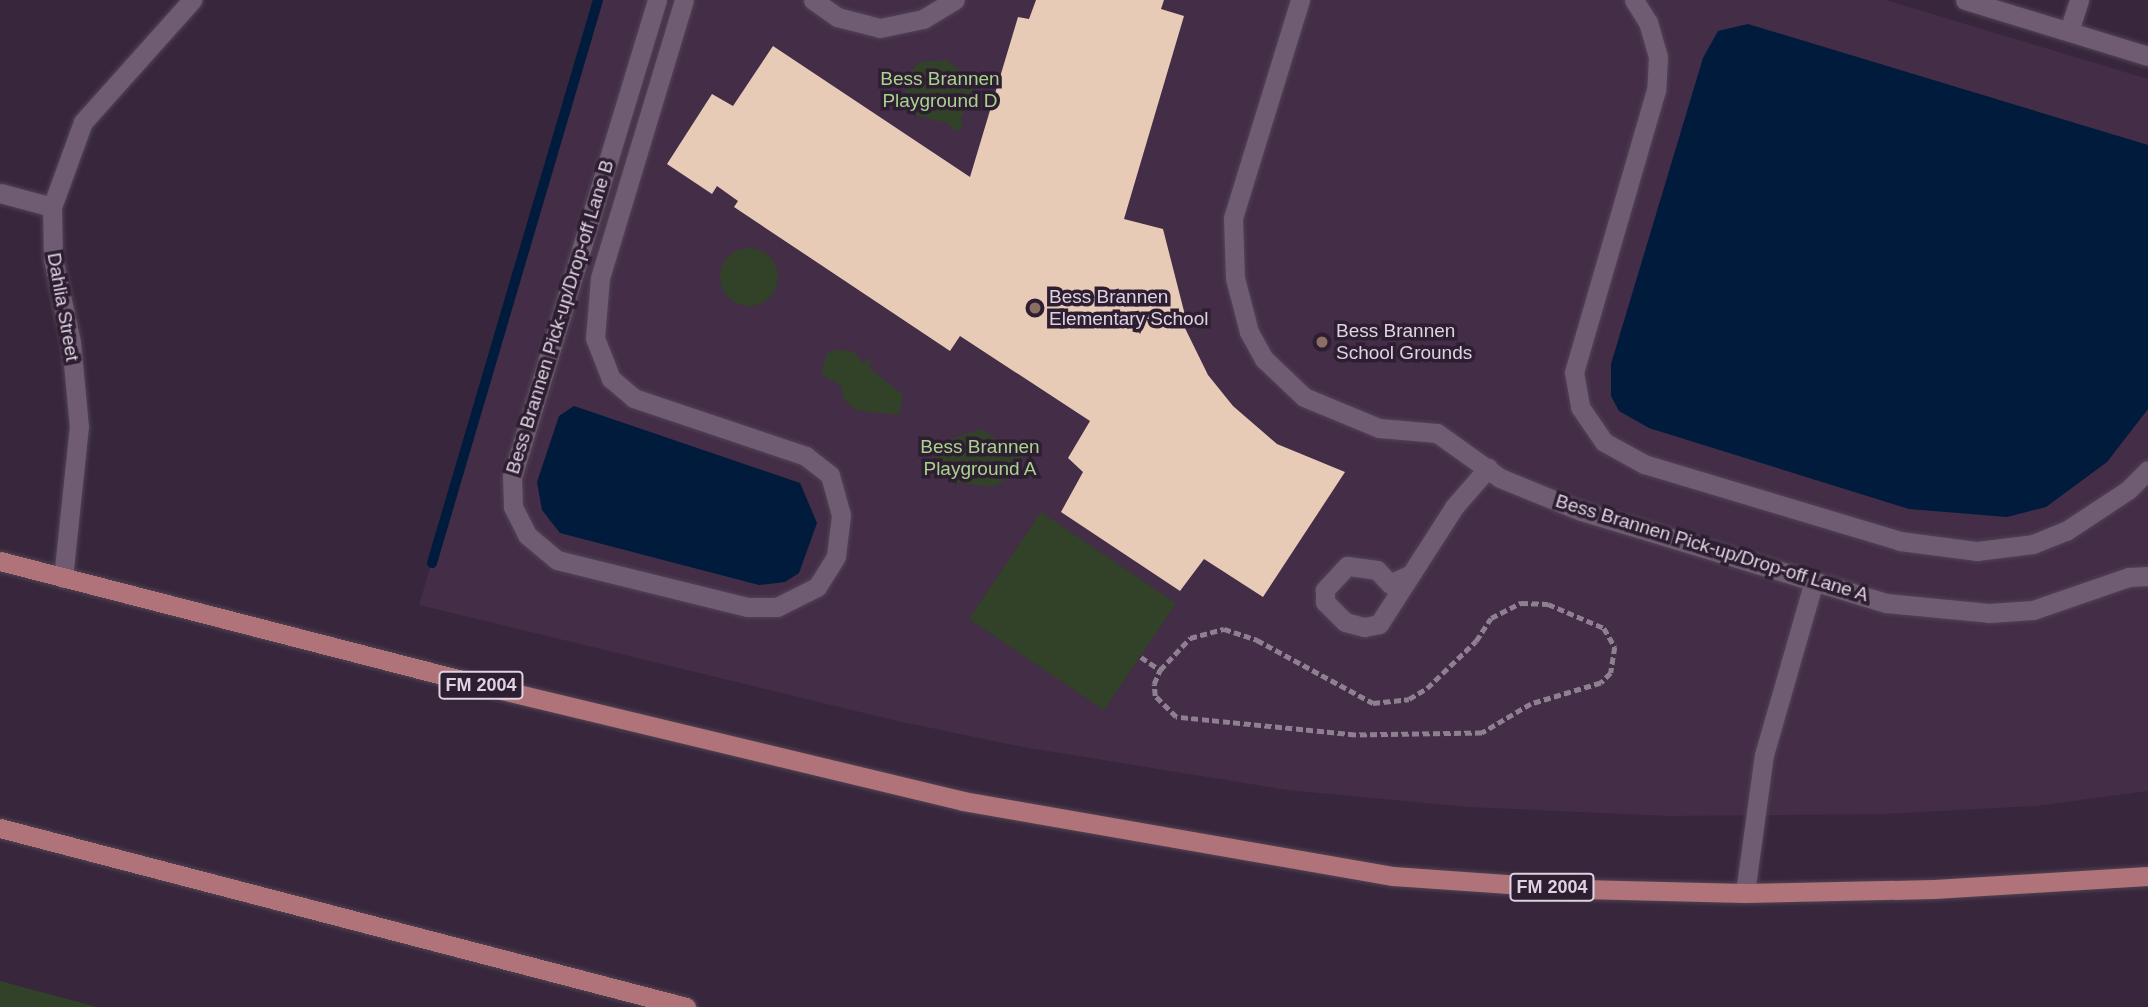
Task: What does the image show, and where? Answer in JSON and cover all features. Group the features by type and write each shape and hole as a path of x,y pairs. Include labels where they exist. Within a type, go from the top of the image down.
{"main road":[{"name":"FM 2004","path":"0,561 494,688 963,801 1168,840 1393,876 1581,889 1745,893 1947,889 2148,876"},
{"path":"0,828 686,1007"}],"street":[{"name":"Dahlia Street","path":"63,578 79,427 71,342 53,259 52,207 83,122 192,0"},
{"name":"Bess Brannen Pick-up/Drop-off Lane B","path":"657,0 512,476 513,507 527,535 557,560 747,607 777,607 817,587 836,556 841,515 830,475 806,456 634,398 611,379 595,338 600,278 684,0"},
{"path":"813,0 837,17 880,28 923,19 955,0"},
{"name":"Bess Brannen Pick-up/Drop-off Lane A","path":"1300,0 1233,218 1234,278 1249,332 1264,359 1304,397 1379,428 1437,433 1500,478 1581,511 1814,581 1921,609 1989,613 2033,610 2129,578 2148,576"},
{"path":"1634,0 1648,22 1658,57 1656,90 1574,372 1580,407 1604,442 1644,464 1900,541 1978,551 2033,544 2067,531 2128,490 2148,470"},
{"path":"1965,0 2148,56"},
{"path":"2069,31 2079,0"},
{"path":"0,193 52,207"},
{"path":"1411,574 1454,507 1488,468"},
{"path":"1745,893 1764,755 1814,581"}],"path":[{"path":"1521,603 1548,604 1591,620 1604,628 1615,647 1611,673 1601,682 1531,704 1482,733 1458,735 1355,734 1176,717 1155,696 1160,670 1190,638 1224,629 1256,640 1373,703 1409,699 1427,688 1476,641 1491,618 1521,603"},
{"path":"1141,657 1160,670"}],"shaded area":[{"name":"Bess Brannen School Grounds","path":"598,0 1886,0 2148,79 2148,791 2036,806 1885,814 1669,816 1468,807 1287,790 1023,747 897,721 419,605"}],"green space":[{"name":"Bess Brannen Playground D","path":"947,60 973,81 974,97 961,117 962,129 955,131 948,123 917,116 904,101 908,76 919,62"},
{"path":"749,248 765,253 773,261 778,277 773,293 765,301 749,306 733,301 725,293 720,277 725,261 733,253"},
{"path":"833,350 853,351 864,364 867,359 872,362 869,368 903,395 899,415 856,410 844,400 841,386 821,374 826,355"},
{"name":"Bess Brannen Playground A","path":"979,429 1010,446 1024,444 1017,474 993,487 952,482 936,457 946,441"},
{"path":"1041,512 1176,603 1104,710 969,619"},
{"path":"0,981 97,1007 0,1007"}],"water":[{"path":"1748,24 2148,145 2148,409 2107,462 2046,507 2007,517 1909,509 1649,428 1619,411 1611,396 1611,364 1703,58 1718,31"},
{"path":"574,406 800,483 817,523 799,573 785,582 759,585 560,533 542,510 537,482 559,416"}],"building":[{"name":"Bess Brannen Elementary School","path":"1036,0 1164,0 1161,9 1184,16 1124,219 1163,229 1186,319 1181,320 1208,375 1233,406 1277,444 1345,472 1263,597 1204,559 1180,591 1061,512 1083,472 1068,458 1090,421 960,336 950,351 734,207 738,201 717,186 712,194 667,164 712,94 733,106 773,46 970,177 1018,17 1029,19"}],"waterway":[{"path":"432,563 598,0"}],"place":[{"name":"Bess Brannen Elementary School","path":"1035,308"},
{"name":"Bess Brannen School Grounds","path":"1322,342"}]}
